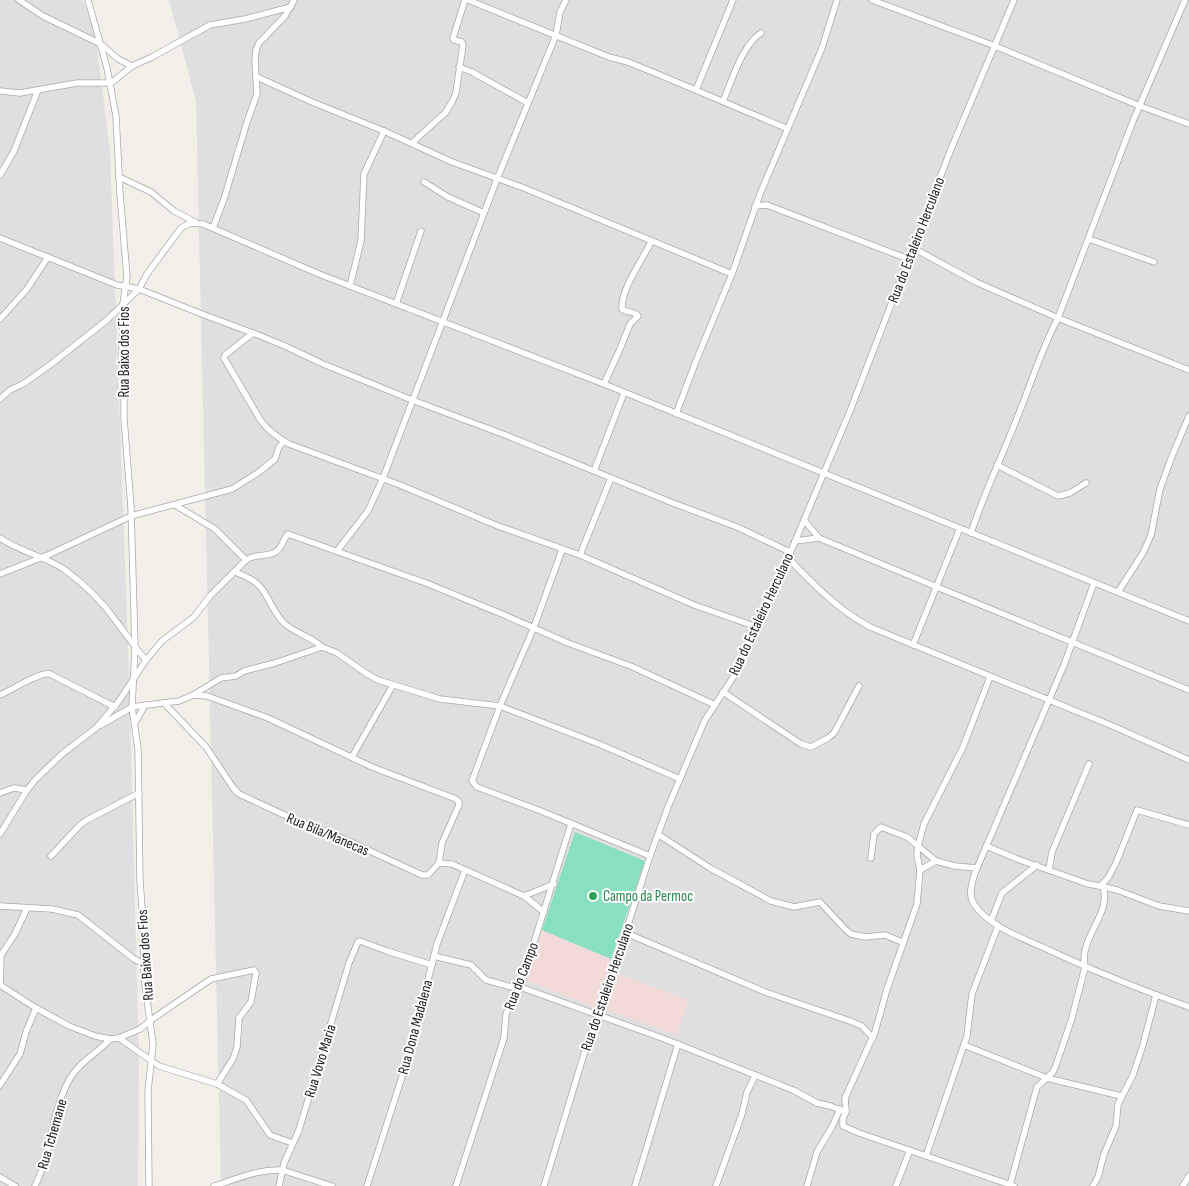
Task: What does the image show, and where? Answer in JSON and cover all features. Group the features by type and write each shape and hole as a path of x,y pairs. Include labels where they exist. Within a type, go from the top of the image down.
{"street":[{"path":"19,0 43,16 101,44 118,59 132,66"},
{"name":"Rua Baixo dos Fios","path":"88,0 111,83 116,116 126,265 123,304 124,418 130,479 135,648 132,707 138,749 140,881 144,964 146,992 153,1032 148,1091 149,1186"},
{"path":"213,228 257,94 256,50 291,7 294,0"},
{"path":"412,143 446,112 456,93 462,44 453,38 466,0 696,90 788,129"},
{"path":"337,551 368,511 383,478 497,179 556,36 560,12 566,0"},
{"path":"696,90 733,0"},
{"path":"676,414 732,274 755,206 822,48 837,0"},
{"path":"872,0 995,46 1140,106 1189,124"},
{"name":"Rua do Estaleiro Herculano","path":"544,1186 584,1054 626,933 650,856 680,779 705,720 743,657 788,558 824,473 986,62 995,46 1014,0"},
{"path":"971,533 985,492 1016,420 1041,353 1058,318 1123,147 1185,0"},
{"path":"0,91 20,93 77,83 111,83 132,66 210,25 245,20 291,7"},
{"path":"723,101 744,50 761,33"},
{"path":"460,67 528,103"},
{"path":"257,77 452,162 524,188 732,274"},
{"path":"0,175 14,150 38,90"},
{"path":"350,286 361,241 364,174 384,131"},
{"path":"119,177 151,192 174,212 285,261 604,384 1189,621"},
{"path":"424,182 448,197 484,213"},
{"path":"760,194 767,205"},
{"path":"755,206 767,205 908,259"},
{"path":"0,399 71,349 140,289 150,270 181,228 195,222"},
{"path":"396,304 422,231"},
{"path":"0,238 100,278 125,287 140,289 253,332 323,364 737,527 790,552"},
{"path":"1089,239 1154,262"},
{"path":"604,384 630,324 638,316 638,314 624,311 622,304 628,286 651,242"},
{"path":"912,248 976,282 1058,318 1189,370"},
{"path":"0,319 27,289 48,257"},
{"path":"253,332 225,355 224,358 261,421 268,430 284,441 383,478 498,526 580,555 694,605 757,627"},
{"path":"594,471 624,393"},
{"path":"1118,592 1143,553 1151,535 1160,489 1189,416"},
{"path":"0,574 42,558 131,516 215,495 237,487 275,459 284,441"},
{"path":"997,464 1058,496 1070,493 1086,483"},
{"path":"580,555 611,478"},
{"path":"175,505 215,529 246,560"},
{"path":"804,520 819,538 1189,690"},
{"path":"913,645 960,528"},
{"path":"96,728 115,707 146,660 165,637 194,617 210,596 246,560 252,556 271,554 277,551 288,534 426,583 534,627 582,649 633,667 714,704"},
{"path":"0,538 12,546 53,562 65,570 93,594 116,620 135,648 146,660"},
{"path":"795,541 819,538"},
{"path":"562,550 534,627 474,772 473,784 476,787 519,802 650,856"},
{"path":"788,558 808,579 854,619 1189,760"},
{"path":"235,572 250,578 258,584 266,594 276,614 287,625 322,647 337,653 371,677 440,699 478,705 500,706 600,744 680,779"},
{"path":"1094,583 1073,642 977,868 971,898 979,911 998,926 1085,967 1189,1007"},
{"path":"0,834 27,790 62,754 96,728 132,707 179,701 221,678 236,676 244,671 322,647"},
{"path":"0,695 38,674 45,673 115,707"},
{"path":"807,1186 817,1152 832,1127 873,1038 902,942 916,904 920,870 917,855 924,824 963,747 990,677"},
{"path":"352,757 393,685"},
{"path":"723,692 801,744 812,747 834,733 859,686"},
{"path":"193,695 206,696 268,718 372,767 458,801 459,805 442,843 439,863 452,864 524,896 544,912"},
{"name":"Rua Bila/Manecas","path":"164,703 206,747 234,789 248,800 344,839 422,875 428,874 439,863"},
{"path":"135,723 145,705"},
{"path":"1049,869 1052,852 1089,764"},
{"path":"0,793 14,788 27,790"},
{"path":"52,856 84,822 139,793"},
{"path":"1106,897 1103,887 1124,846 1137,810 1189,825"},
{"name":"Rua do Campo","path":"456,1186 504,1038 506,1014 520,988 554,884 571,824"},
{"path":"871,858 874,834 881,827 907,837 936,861 955,866 977,868"},
{"path":"659,835 710,868 762,897 794,907 820,902 845,929 854,935 866,937 880,935 902,942"},
{"path":"986,846 1081,882 1117,890 1158,906 1189,912"},
{"path":"920,870 936,861"},
{"path":"992,921 1002,893 1037,865"},
{"name":"Rua Dona Madalena","path":"367,1186 409,1055 434,956 465,870"},
{"path":"524,896 554,884"},
{"path":"845,1098 840,1109 844,1126 859,1133 1012,1186 1037,1087 1053,1072 1056,1065 1072,1018 1085,967 1084,960 1087,947 1106,897 1117,890"},
{"path":"0,906 65,911 81,916 128,955 144,964"},
{"path":"27,908 15,934 1,955 0,985 36,1008 87,1033 110,1039 119,1038 140,1029 150,1020 211,979 252,970 256,971 253,997 240,1018 237,1047 233,1060 217,1084"},
{"path":"926,1156 964,1045 969,1023 972,994 998,926"},
{"path":"626,933 765,992 859,1024 873,1038"},
{"name":"Rua Vovo Maria","path":"279,1186 282,1170 299,1130 349,963 358,942 364,942 432,965"},
{"path":"434,956 471,965 486,980 520,988 678,1044 793,1090 817,1103 840,1109"},
{"path":"1093,1186 1116,1126 1118,1104 1129,1084 1143,1045 1156,995"},
{"path":"0,1085 20,1054 26,1032 36,1008"},
{"path":"140,1029 153,1032"},
{"path":"119,1038 159,1066 217,1084 246,1100 272,1136 292,1143"},
{"name":"Rua Tchemane","path":"35,1186 44,1165 59,1104 70,1078 84,1063 103,1048 110,1039"},
{"path":"635,1186 678,1044"},
{"path":"964,1045 1047,1078 1121,1096"},
{"path":"716,1186 742,1114 747,1092 755,1076"},
{"path":"896,1186 910,1150"},
{"path":"214,1186 256,1173 282,1170 332,1186"},
{"path":"1183,1186 1189,1176"},
{"path":"0,1177 16,1186"}],"shaded area":[{"path":"0,0 83,0 95,34 110,150 129,674 139,1063 138,1186 0,1186"},
{"path":"169,0 1189,0 1189,1186 221,1186 196,101"},
{"path":"542,930 611,959 594,1007 526,980"},
{"path":"619,974 688,1000 677,1035 605,1009"}],"green space":[{"name":"Campo da Permoc","path":"575,832 645,861 611,959 542,930"}],"place":[{"name":"Campo da Permoc","path":"593,896"}]}
